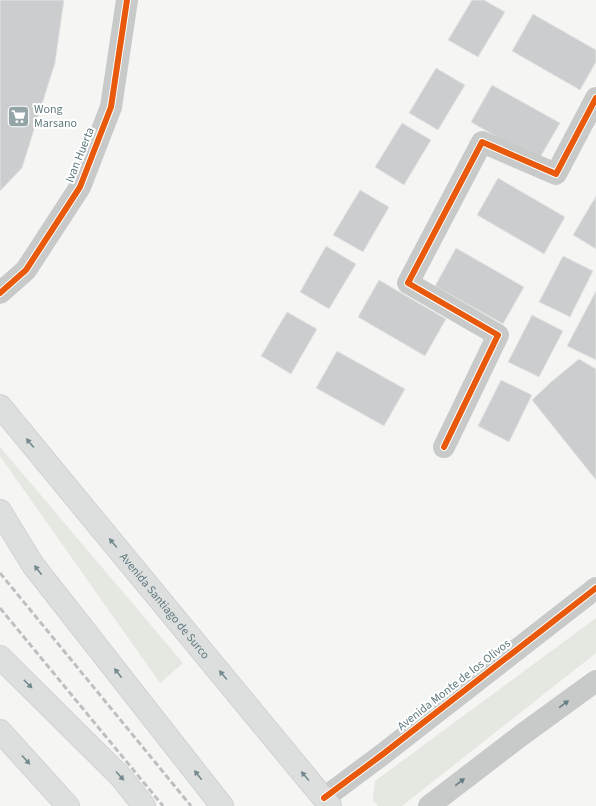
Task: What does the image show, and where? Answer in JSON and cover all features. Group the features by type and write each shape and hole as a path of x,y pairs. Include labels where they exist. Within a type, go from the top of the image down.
{"main road":[{"name":"Avenida Santiago de Surco","path":"0,406 327,802"},
{"path":"0,511 33,565 222,806"},
{"path":"0,657 120,776 144,806"},
{"path":"0,731 68,806"}],"street":[{"name":"Ivan Huerta","path":"0,293 26,270 80,187 111,107 127,0"},
{"path":"444,447 498,335 408,283 482,142 556,174 596,98"},
{"name":"Avenida Monte de los Olivos","path":"327,802 383,754 596,588"},
{"path":"429,806 523,734 596,681"}],"shaded area":[{"path":"0,447 183,663 160,683 0,456"},
{"path":"596,618 596,653 402,806 378,806 373,800 375,781"}],"building":[{"name":"Wong Marsano","path":"0,0 64,0 55,63 22,168 0,191"},
{"path":"472,0 484,0 505,12 478,57 448,40"},
{"path":"533,14 596,50 596,62 580,90 512,51"},
{"path":"436,68 465,85 438,130 409,113"},
{"path":"492,85 560,123 538,161 471,122"},
{"path":"402,123 431,140 404,185 375,167"},
{"path":"498,178 565,217 544,254 477,215"},
{"path":"360,190 389,207 363,252 333,235"},
{"path":"596,196 596,249 573,235"},
{"path":"326,246 356,264 329,309 300,292"},
{"path":"456,248 524,287 503,324 435,286"},
{"path":"563,256 593,271 570,317 539,302"},
{"path":"379,280 446,319 425,356 358,317"},
{"path":"596,291 596,360 567,346"},
{"path":"287,312 317,329 291,374 261,356"},
{"path":"532,315 563,331 539,377 508,362"},
{"path":"337,351 405,389 384,426 316,388"},
{"path":"579,359 596,369 596,480 532,400"},
{"path":"501,380 532,395 509,442 478,426"}],"railway":[{"path":"0,573 191,806"},
{"path":"0,608 163,806"}],"cycle path":[{"path":"0,293 26,270 80,187 111,107 127,0"},
{"path":"444,447 498,335 408,283 482,142 556,174 596,98"},
{"path":"324,798 383,754 596,588"}],"place":[{"name":"Wong Marsano","path":"19,116"}]}
